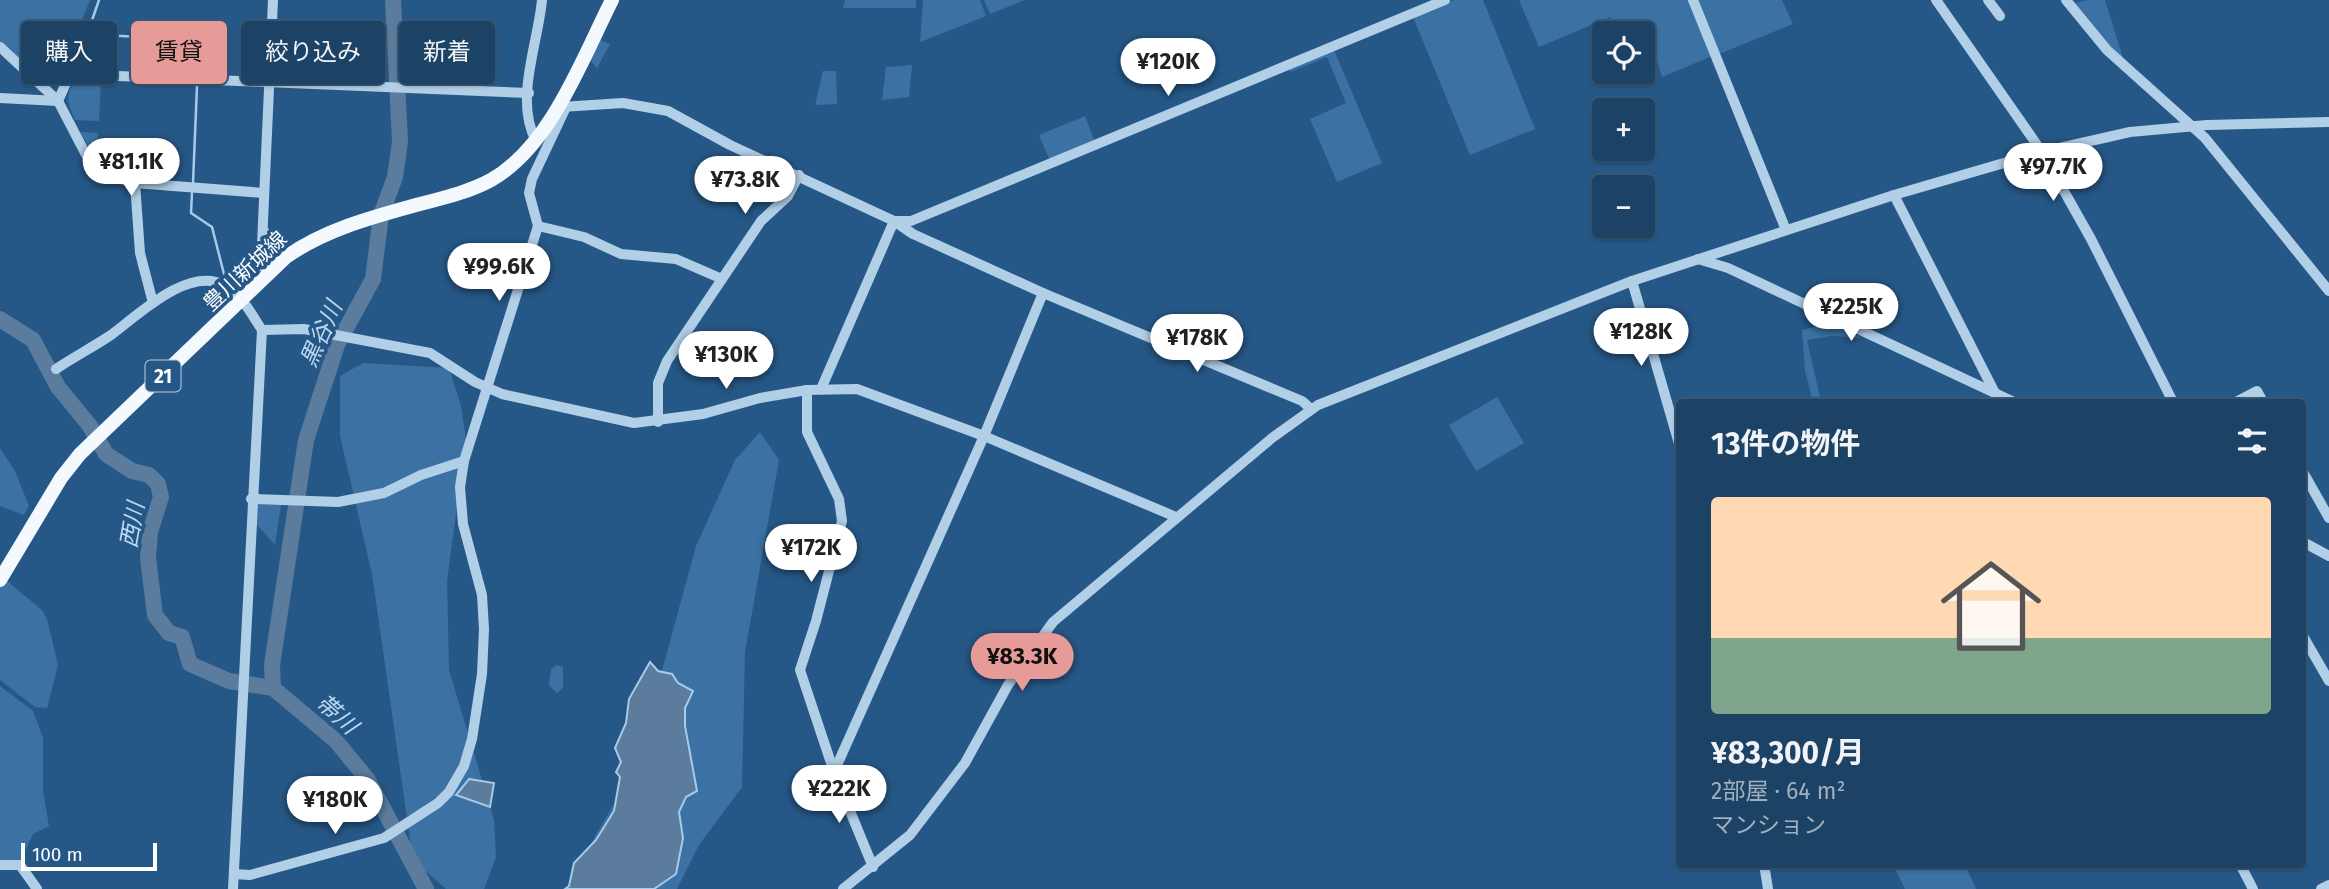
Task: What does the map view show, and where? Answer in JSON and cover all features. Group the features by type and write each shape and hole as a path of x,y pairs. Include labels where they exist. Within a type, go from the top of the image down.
{"main road":[{"name":"豊川新城線","path":"0,580 61,478 80,454 286,257 308,242 492,180 536,141 562,107 612,0"}],"street":[{"path":"273,21 274,0"},
{"path":"536,141 528,127 529,93 542,0"},
{"path":"894,221 911,221 1445,0"},
{"path":"1693,0 1786,230"},
{"path":"1988,0 2000,16"},
{"path":"2066,0 2107,50 2194,127 2251,192 2329,291"},
{"path":"1941,2 2042,152 2091,239 2171,399"},
{"path":"0,47 58,101 95,172 135,183 264,193"},
{"path":"58,101 70,74 241,83"},
{"path":"261,267 269,84 529,93"},
{"path":"0,98 58,101"},
{"path":"233,874 250,875 384,838 426,812 449,792 464,766 472,739 482,674 484,611 461,506 464,461 538,226 529,193 531,179 562,107 623,103 668,111 730,145 894,221 913,234 1043,293 1302,401 1311,409"},
{"path":"843,889 911,835 965,763 1008,685 1053,622 1175,517 1311,409 1632,281 1894,195 2042,152 2130,132 2329,122"},
{"path":"658,422 658,383 667,361 761,221 788,196 799,175"},
{"path":"135,183 140,253 153,303"},
{"path":"1894,195 1998,398"},
{"path":"821,388 894,221"},
{"path":"538,226 584,237 621,254 676,259 722,279"},
{"path":"263,230 286,257"},
{"path":"1698,259 1728,268 1998,398"},
{"path":"1632,281 1676,433"},
{"path":"56,369 109,336 176,288 204,283 225,285 242,301 262,330 251,499 233,889"},
{"path":"834,772 984,436 1043,293"},
{"path":"262,330 304,329 430,353 487,388 518,398 634,423 658,422 807,390 857,389 984,436 1175,517"},
{"path":"807,390 807,432 839,499 842,521 816,621 800,670 834,772 873,867"},
{"path":"2242,399 2257,391 2261,399"},
{"path":"251,499 338,502 384,493 421,475 464,461"},
{"path":"2306,477 2329,518"},
{"path":"2306,544 2329,556"},
{"path":"2306,641 2329,681"},
{"path":"0,864 20,865 37,889"},
{"path":"1765,868 1768,889"},
{"path":"2242,868 2253,889"},
{"path":"2321,889 2329,885"}],"shaded area":[{"path":"0,0 90,0 82,21 21,21 21,60 0,43"},
{"path":"845,0 916,0 916,8 843,8"},
{"path":"923,0 980,0 986,16 920,42"},
{"path":"984,0 1025,0 990,14"},
{"path":"1454,0 1483,0 1535,129 1470,155 1413,17"},
{"path":"1519,0 1689,0 1712,56 1662,77 1655,54 1655,21 1612,21 1610,17 1592,21 1592,25 1539,47"},
{"path":"1696,0 1782,0 1793,24 1719,54"},
{"path":"2105,0 2123,58 2109,46 2075,3"},
{"path":"598,39 610,44 597,68 588,58"},
{"path":"1334,50 1382,163 1337,182 1310,119 1346,103 1327,57 1290,72 1289,69"},
{"path":"912,65 909,97 882,100 886,67"},
{"path":"823,71 836,71 837,104 815,105"},
{"path":"101,84 99,121 75,120 69,104 70,89 73,85"},
{"path":"1085,116 1095,142 1050,161 1039,135"},
{"path":"80,132 98,133 97,158 105,167 120,172 101,168"},
{"path":"1832,323 1862,338 1831,336 1807,340 1820,399 1812,399 1805,371 1802,330"},
{"path":"363,363 449,368 461,406 466,440 447,581 449,670 494,820 496,857 484,889 446,889 413,860 372,574 340,436 340,376"},
{"path":"1497,397 1524,443 1476,471 1449,425"},
{"path":"760,432 779,460 745,652 742,787 699,845 677,889 572,889 594,838 624,787 648,722 696,546 735,460"},
{"path":"0,448 15,471 29,506 24,515 0,506"},
{"path":"258,504 281,505 275,545 257,525"},
{"path":"5,579 43,611 47,619 58,665 47,708 35,707 0,680 0,586"},
{"path":"650,662 658,671 672,674 678,683 693,691 685,708 685,726 697,791 686,797 679,812 683,838 676,874 654,889 565,889 569,886 574,863 596,840 614,811 620,777 616,772 621,762 615,748 626,723 629,699"},
{"path":"557,665 563,667 563,688 557,693 549,685 551,669"},
{"path":"0,686 33,711 43,738 43,791 49,826 33,834 20,862 0,862"},
{"path":"469,779 494,783 490,807 456,795"},
{"path":"1894,868 1966,868 1976,889 1905,889"}],"waterway":[{"path":"92,21 99,0"},
{"name":"黒谷川","path":"273,688 272,665 306,440 337,345 373,279 381,215 395,177 400,142 393,0"},
{"path":"117,36 131,36"},
{"path":"193,183 197,86"},
{"path":"192,193 191,213 212,227 224,274"},
{"name":"西川","path":"0,319 33,340 58,387 90,426 106,454 132,471 149,475 158,484 161,497 150,532 148,558 155,615 169,633 182,637 190,664 229,681 273,688 336,741 368,780 426,889"}],"water label":[{"name":"帯川","path":"337,714"}]}
